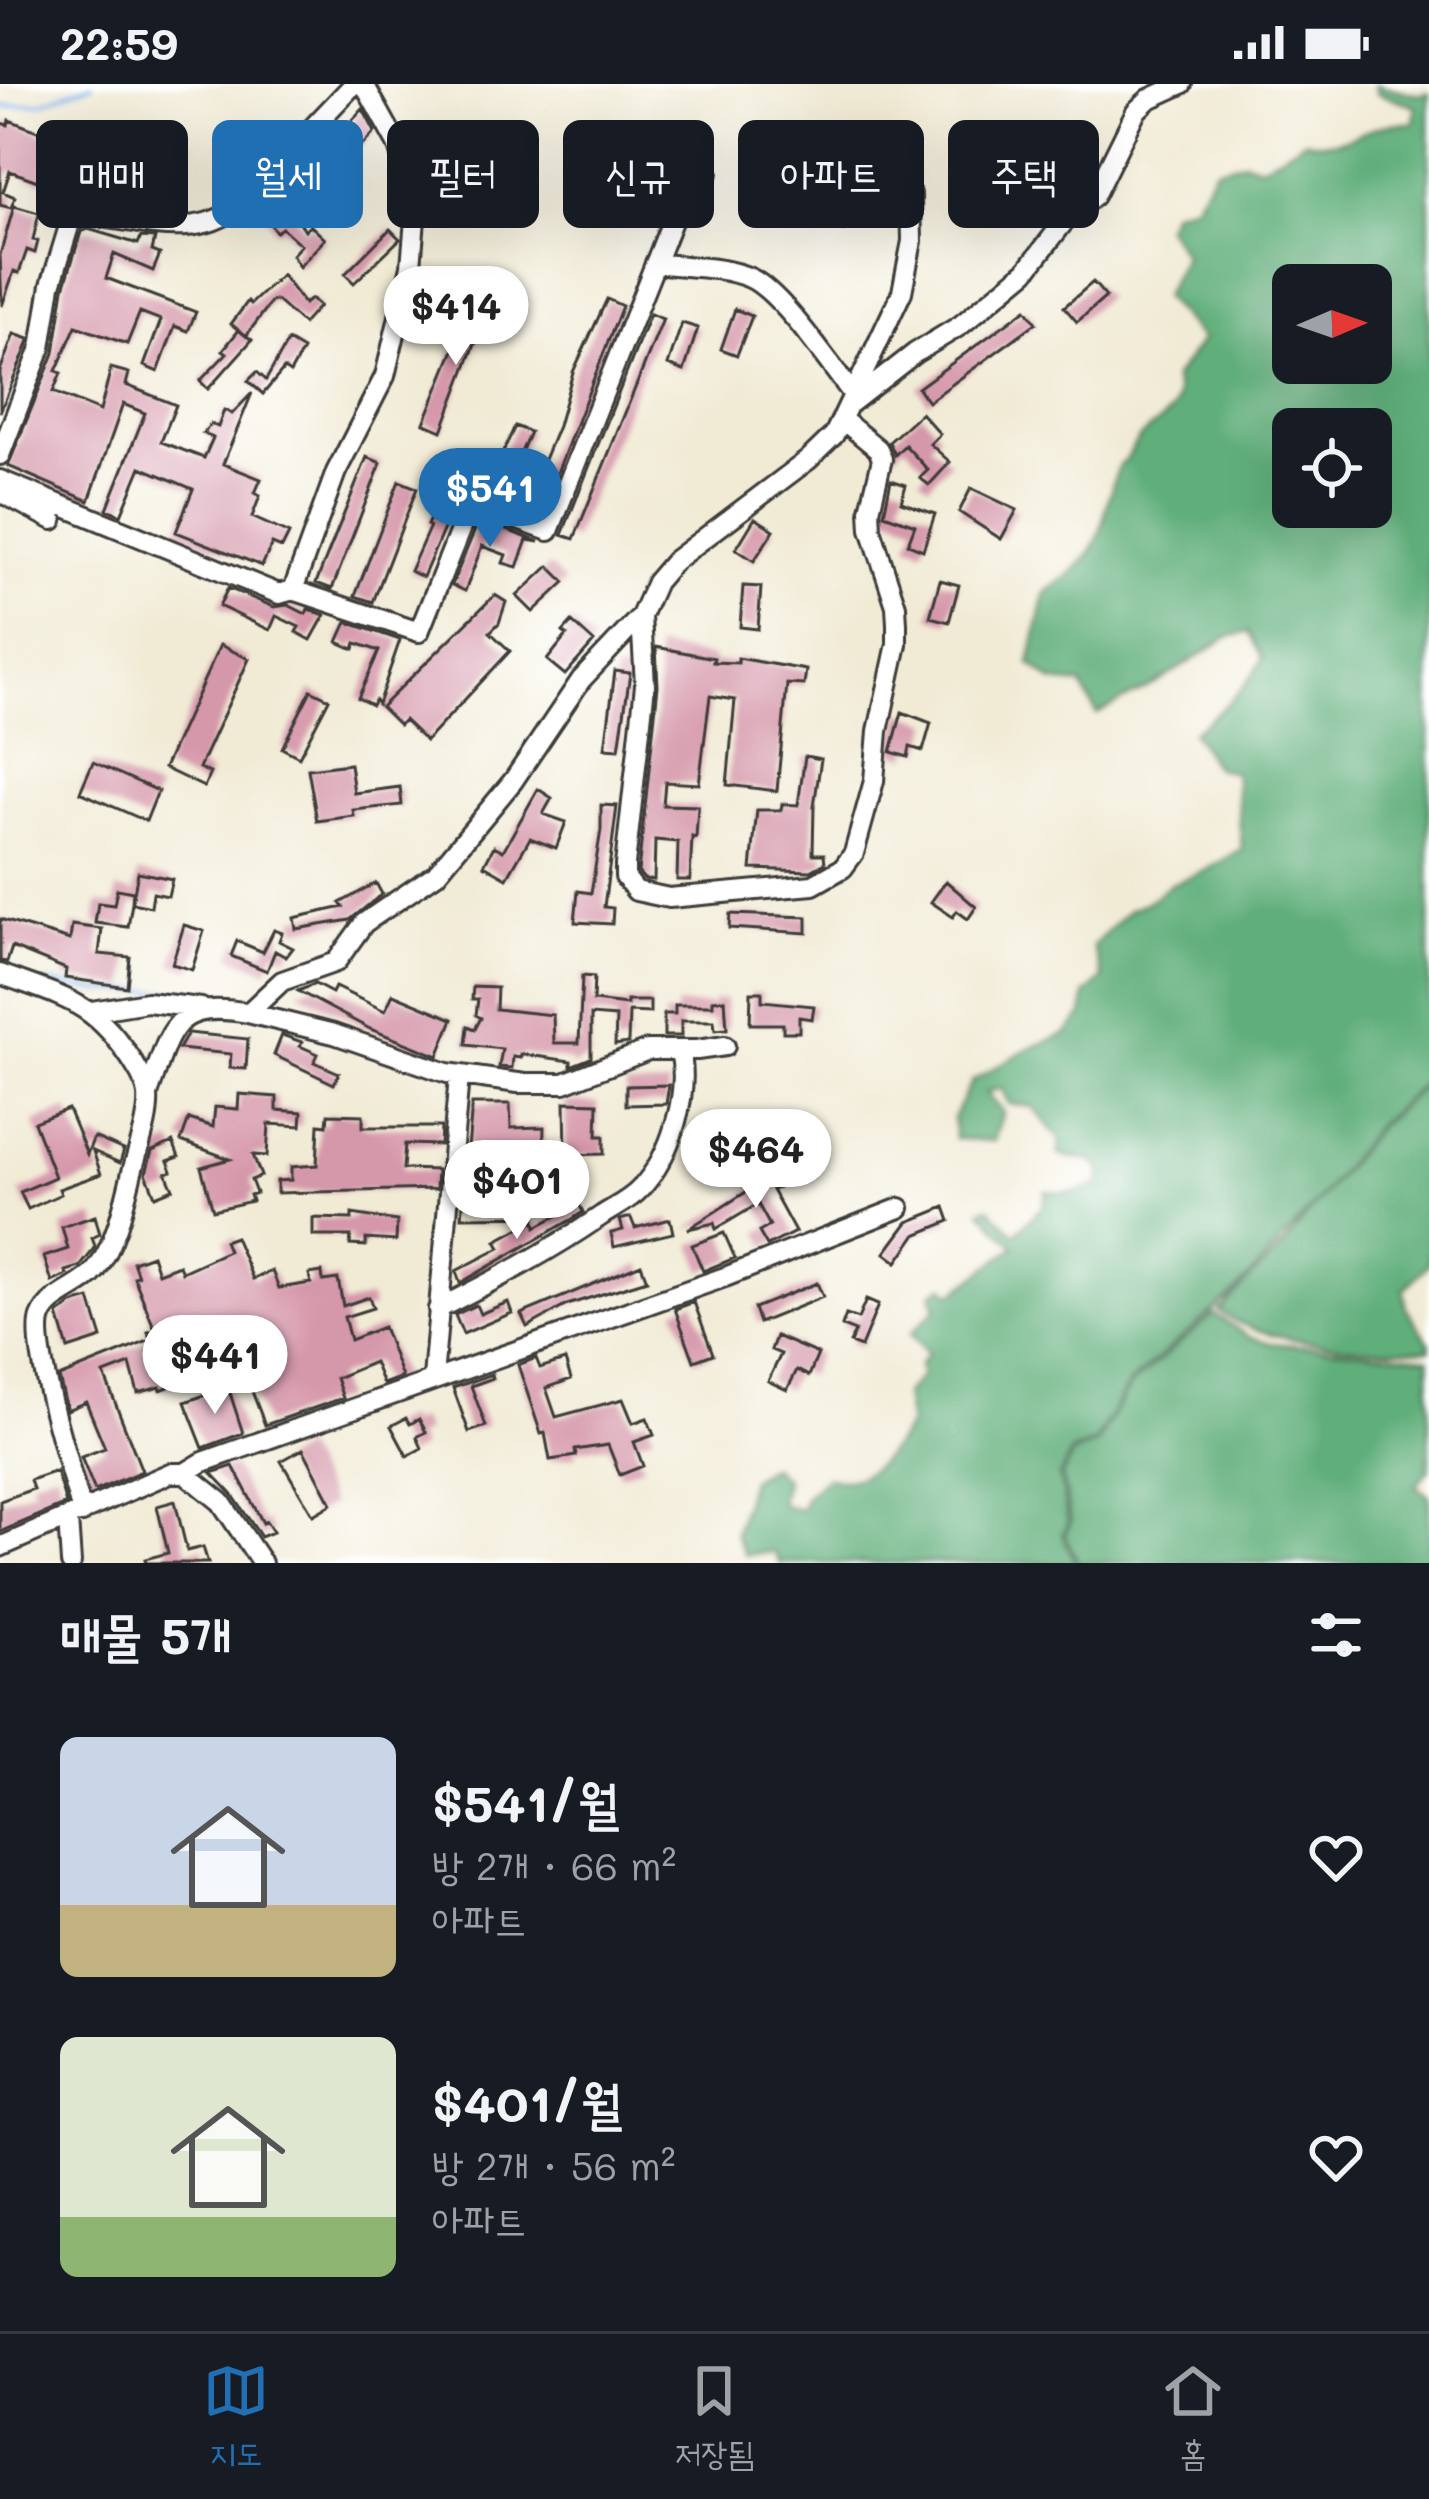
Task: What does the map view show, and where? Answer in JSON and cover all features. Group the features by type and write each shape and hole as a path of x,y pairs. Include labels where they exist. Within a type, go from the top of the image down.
{"street":[{"path":"0,455 41,348 51,285 70,223 85,215 188,226 215,222 238,206 354,84"},
{"path":"292,590 336,472 385,376 411,266 415,219 410,183 397,144 364,84"},
{"path":"848,407 1026,272 1059,227 1094,196 1136,111 1149,99 1182,84"},
{"path":"0,479 279,594 292,590 419,632 471,502 548,531 669,228"},
{"path":"248,1013 281,981 336,962 364,922 436,874 513,781 581,680 641,616 656,582 674,561 808,460 848,407 907,276 913,228"},
{"path":"641,616 645,686 625,865 629,884 645,896 670,898 813,885 844,868 854,853 874,782 883,697 897,644 896,606 871,529 870,510 882,459 776,299 759,284 740,275 655,263"},
{"path":"0,492 53,520"},
{"path":"0,974 92,1011 111,1028 148,1094"},
{"path":"92,1011 147,1003 248,1013 334,1034 459,1076 556,1085 632,1054 725,1046"},
{"path":"71,1563 75,1516 39,1336 40,1318 55,1300 96,1270 110,1244 127,1194 148,1094 170,1035 192,1012 206,1008"},
{"path":"438,1309 521,1267 640,1189 671,1137 680,1106 686,1081 680,1051"},
{"path":"433,1378 459,1076"},
{"path":"0,1547 170,1474 185,1473 203,1462 433,1378 746,1269 900,1208"},
{"path":"185,1473 221,1502 262,1563"}],"green space":[{"path":"1375,84 1419,95 1429,93 1429,1078 1378,1123 1318,1201 1237,1290 1129,1383 1095,1442 1071,1453 1059,1476 1068,1522 1062,1535 1076,1563 779,1563 774,1552 745,1555 735,1534 750,1479 771,1466 785,1479 780,1504 801,1510 806,1495 827,1477 853,1479 875,1467 909,1425 904,1395 921,1376 919,1365 927,1354 910,1334 936,1309 931,1294 944,1286 952,1294 1015,1247 981,1210 989,1207 1015,1234 1043,1206 1046,1191 1074,1192 1100,1182 1101,1170 1091,1161 1059,1155 1060,1140 1033,1107 1009,1104 1001,1088 986,1093 1003,1112 994,1141 955,1139 953,1118 972,1081 1027,1049 1066,1034 1083,1015 1085,995 1103,979 1093,946 1130,909 1242,850 1235,773 1216,768 1192,732 1232,699 1263,658 1249,632 1228,637 1157,683 1097,714 1081,685 1053,682 1030,664 1045,593 1092,550 1119,465 1144,433 1173,409 1173,379 1202,340 1163,297 1184,255 1165,226 1172,211 1195,204 1215,169 1244,161 1262,166 1304,140 1337,141 1383,125 1414,123 1416,106 1377,93"},
{"path":"1429,1081 1429,1264 1404,1290 1406,1307 1429,1349 1350,1347 1290,1338 1219,1311 1284,1245 1380,1125"},
{"path":"1214,1314 1248,1336 1271,1343 1429,1357 1429,1470 1416,1486 1429,1496 1429,1563 1079,1563 1065,1535 1071,1522 1062,1476 1073,1455 1097,1444 1131,1385"}],"building":[{"path":"363,109 375,132 363,145 363,120 353,120"},
{"path":"9,120 36,130 36,180 10,171 3,192 15,197 11,208 0,205 0,123 8,125"},
{"path":"14,206 36,212 35,253 27,250 2,306 0,255"},
{"path":"282,228 313,228 325,239 299,267 292,255 301,245"},
{"path":"88,229 138,244 141,237 155,238 152,251 160,254 153,271 114,254 106,278 196,312 188,331 175,326 158,372 144,366 161,320 140,312 127,344 76,326 56,371 61,373 53,392 100,411 111,368 129,373 126,385 176,405 161,442 204,458 213,438 203,433 211,424 218,427 224,410 232,414 252,393 223,464 261,479 252,517 289,534 282,548 272,544 262,566 176,532 193,489 141,467 121,515 107,509 145,413 123,404 89,501 8,466 54,353 64,288 81,232"},
{"path":"390,229 400,239 354,283 345,274"},
{"path":"282,275 304,304 311,299 319,306 303,324 272,301 246,336 231,324 248,301 251,304"},
{"path":"1093,282 1106,297 1077,322 1064,307"},
{"path":"607,299 622,306 541,514 484,493 515,426 530,432 515,466 537,476 573,372"},
{"path":"474,301 489,307 442,431 424,423"},
{"path":"735,309 752,316 737,355 721,349"},
{"path":"1026,309 1036,323 928,402 918,388"},
{"path":"650,314 663,319 574,539 562,535"},
{"path":"682,323 698,328 684,371 668,365"},
{"path":"239,330 252,340 208,389 200,381 227,353 223,350"},
{"path":"14,334 29,339 0,412 0,371"},
{"path":"288,341 303,350 290,373 284,369 263,394 248,381 257,372 266,380"},
{"path":"921,413 940,434 930,444 950,462 929,485 920,478 928,470 905,445 895,455 889,442"},
{"path":"456,451 474,459 423,577 410,571"},
{"path":"367,457 381,463 332,589 316,583"},
{"path":"891,480 906,485 901,502 935,514 923,550 908,544 915,525 884,514"},
{"path":"399,481 417,488 373,602 355,596"},
{"path":"971,488 1017,510 1001,539 959,512"},
{"path":"755,518 774,530 754,561 736,549"},
{"path":"479,520 539,542 527,540 517,567 503,563 506,555 482,546 465,591 452,585"},
{"path":"549,566 565,582 533,612 517,596"},
{"path":"940,580 959,585 949,622 930,617"},
{"path":"743,586 761,587 758,629 740,627"},
{"path":"228,588 274,607 288,605 306,614 308,609 325,615 311,640 296,632 299,627 276,616 270,630 219,606"},
{"path":"495,595 506,602 499,623 490,632 510,651 426,741 404,720 399,725 381,707"},
{"path":"347,622 400,640 378,704 358,698 379,651 338,642"},
{"path":"572,622 594,642 565,675 547,660"},
{"path":"220,645 249,659 199,768 210,773 204,787 164,768"},
{"path":"656,647 714,658 713,662 738,663 738,658 806,670 804,685 787,684 777,791 727,785 735,700 710,696 699,784 665,782 663,805 698,806 690,880 677,880 678,842 655,840 654,880 638,872 658,686"},
{"path":"615,671 630,673 619,749 605,748"},
{"path":"311,690 329,699 299,757 282,748"},
{"path":"902,712 931,723 923,751 910,747 908,757 891,752"},
{"path":"805,756 821,759 813,854 824,854 825,863 811,871 751,869 757,810 798,805"},
{"path":"93,762 158,791 146,821 80,792"},
{"path":"350,764 354,793 400,787 402,805 353,810 354,816 317,821 308,769"},
{"path":"538,789 552,798 543,814 566,822 556,848 530,838 507,878 484,865 494,846 503,851"},
{"path":"601,805 617,806 604,907 613,908 612,924 575,922 578,891 591,893"},
{"path":"138,872 172,879 168,896 153,893 151,907 132,903"},
{"path":"946,881 976,907 968,919 957,911 953,917 931,902"},
{"path":"376,883 382,894 350,920 296,929 294,918 343,907 340,903"},
{"path":"117,889 133,892 128,927 95,923 98,903 114,905"},
{"path":"730,914 807,917 807,933 729,928"},
{"path":"0,919 70,940 72,925 102,929 99,954 130,957 127,987 65,978 66,969 12,947 7,962 0,961"},
{"path":"184,925 204,931 192,970 172,964"},
{"path":"274,930 282,933 279,941 293,948 286,957 275,951 267,971 231,956 237,941 263,952"},
{"path":"582,976 594,977 593,1001 627,1005 627,1001 650,1001 650,1013 629,1012 628,1043 615,1045 616,1017 591,1015 591,1058 571,1066 571,1061 521,1054 521,1058 513,1057 512,1068 499,1067 502,1049 466,1045 468,1026 475,1029 481,1018 476,1015 478,999 472,999 473,987 497,988 496,1009 553,1015 554,1043 579,1043"},
{"path":"315,984 332,993 335,987 385,1011 393,994 453,1019 438,1056 370,1029 298,991"},
{"path":"751,992 762,992 762,1001 814,1006 812,1019 799,1017 799,1032 783,1032 783,1024 750,1024"},
{"path":"725,999 727,1029 715,1030 714,1021 681,1021 681,1036 664,1036 664,1014 675,1014 675,1005 713,1005 713,1000"},
{"path":"188,1033 248,1039 246,1069 230,1068 231,1054 179,1049"},
{"path":"282,1035 302,1042 300,1046 318,1054 314,1062 339,1073 334,1084 274,1055"},
{"path":"669,1085 666,1104 626,1105 626,1086"},
{"path":"239,1094 277,1097 277,1110 302,1112 301,1126 269,1124 267,1156 253,1155 261,1176 251,1180 256,1193 250,1195 252,1201 213,1210 201,1167 230,1159 181,1141 189,1119 213,1127 215,1107 238,1109"},
{"path":"565,1102 598,1103 597,1136 604,1136 604,1154 566,1155"},
{"path":"472,1104 510,1104 511,1128 544,1127 543,1168 531,1167 535,1216 462,1217"},
{"path":"68,1109 87,1154 94,1137 124,1150 120,1163 93,1151 101,1174 59,1189 61,1194 28,1209 20,1192 55,1177 34,1122"},
{"path":"328,1114 363,1115 363,1127 441,1127 440,1145 405,1144 403,1169 437,1170 436,1189 277,1193 277,1181 291,1180 291,1167 317,1165 319,1124 327,1125"},
{"path":"173,1142 179,1157 168,1161 172,1171 166,1173 173,1189 155,1196 146,1173 152,1151"},
{"path":"773,1174 778,1188 772,1190 795,1232 767,1246 759,1232 770,1226 758,1204 716,1229 714,1223 688,1229 759,1180"},
{"path":"579,1204 583,1212 574,1218 460,1283 456,1271 500,1248 496,1241"},
{"path":"945,1207 950,1221 916,1235 897,1262 885,1253 908,1222"},
{"path":"352,1214 397,1221 396,1241 366,1239 366,1246 350,1245 351,1236 313,1236 313,1218 352,1219"},
{"path":"95,1216 100,1234 92,1238 91,1253 80,1267 52,1282 44,1257 68,1249 62,1227"},
{"path":"631,1218 635,1228 670,1219 673,1233 614,1247 611,1233 623,1230 620,1220"},
{"path":"724,1233 735,1258 703,1271 692,1245"},
{"path":"235,1237 253,1279 272,1271 279,1288 311,1283 309,1274 322,1272 323,1281 338,1279 343,1306 369,1297 373,1308 344,1317 350,1340 383,1327 402,1377 383,1384 374,1362 336,1378 343,1398 265,1425 225,1321 207,1327 220,1366 161,1390 138,1393 130,1364 104,1374 142,1471 95,1491 81,1457 105,1448 86,1402 67,1410 59,1377 151,1340 148,1332 155,1330 134,1277 138,1276 133,1262 152,1255 158,1273 179,1265 182,1272 228,1251 224,1241"},
{"path":"641,1264 647,1280 567,1305 527,1327 521,1314"},
{"path":"817,1283 823,1297 759,1323 754,1308"},
{"path":"90,1299 102,1338 68,1349 58,1315"},
{"path":"866,1300 878,1305 861,1347 850,1343 855,1331 842,1326 846,1315 858,1319"},
{"path":"508,1302 512,1313 463,1334 455,1315 476,1305 480,1314"},
{"path":"694,1302 713,1354 694,1361 675,1309"},
{"path":"776,1336 818,1354 809,1376 797,1370 787,1390 768,1381 781,1354 771,1350"},
{"path":"536,1358 540,1368 565,1360 571,1379 546,1388 556,1417 623,1399 633,1423 647,1418 654,1435 634,1442 643,1466 620,1475 608,1445 550,1460 545,1433 541,1434 518,1365"},
{"path":"492,1374 493,1378 471,1386 486,1426 469,1432 453,1388"},
{"path":"228,1387 243,1433 203,1448 185,1402"},
{"path":"406,1418 410,1424 419,1419 426,1432 417,1437 422,1448 407,1456 391,1426"},
{"path":"303,1449 332,1504 313,1515 281,1461"},
{"path":"233,1466 263,1523 273,1532 261,1537 212,1473"},
{"path":"56,1471 66,1504 0,1532 0,1501 33,1489 30,1480"},
{"path":"175,1501 187,1551 203,1547 208,1563 146,1563 145,1559 168,1553 157,1506"}],"waterway":[{"path":"0,107 41,103 92,84"},
{"path":"48,982 99,991 191,991"},
{"path":"205,994 247,1002"}]}
